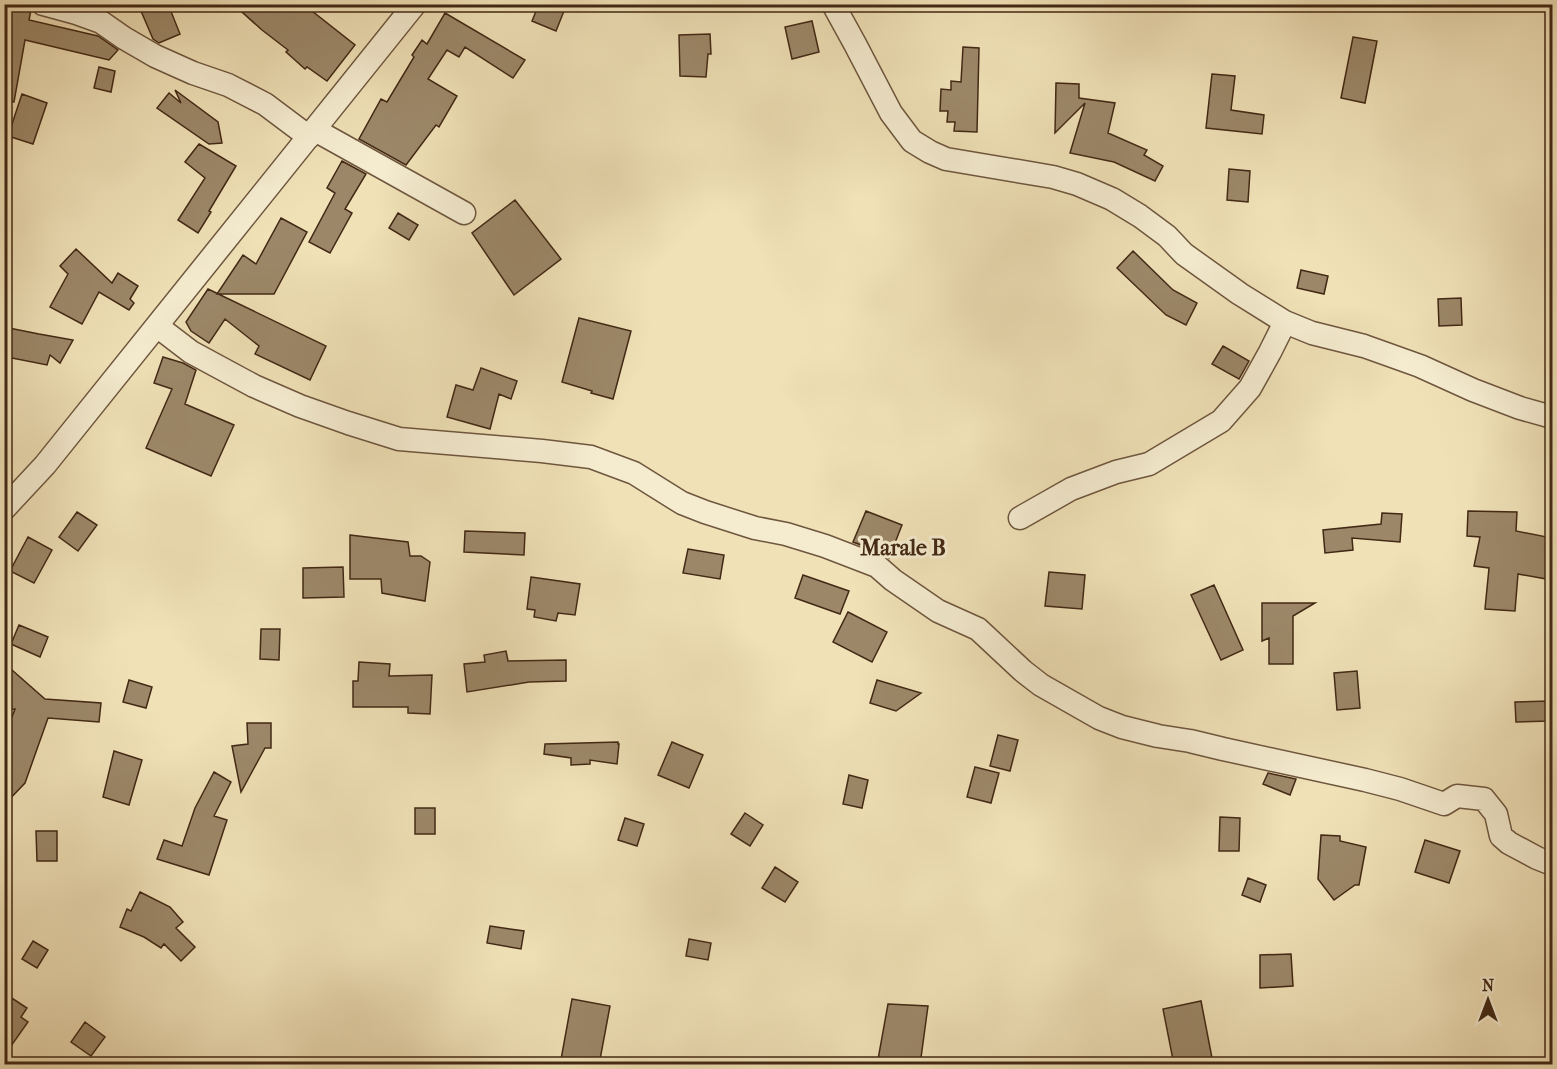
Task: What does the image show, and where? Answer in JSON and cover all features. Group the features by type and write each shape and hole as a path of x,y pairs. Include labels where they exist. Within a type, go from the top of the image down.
{"street":[{"path":"44,4 101,22 155,57 228,85 265,104 312,133 464,213"},
{"path":"4,509 45,465 415,4"},
{"path":"833,4 901,129 912,141 930,152 946,159 1053,177 1077,184 1112,199 1140,216 1167,236 1184,254 1240,294 1285,322 1312,333 1364,346 1420,366 1520,408 1552,417"},
{"path":"1020,518 1071,489 1116,472 1149,464 1221,421 1250,388 1285,322"},
{"path":"157,326 191,352 254,386 348,423 399,439 591,457 634,473 682,503 705,512 825,546 877,566 938,611 978,629 1041,685 1099,718 1122,727 1365,780 1444,804 1457,796 1484,800 1496,814 1501,836 1509,843 1552,864"}],"building":[{"path":"138,4 168,4 180,34 159,43 153,39"},
{"path":"233,4 303,4 355,45 327,81 307,67 305,69 286,52 288,50"},
{"path":"539,4 548,4 564,11 556,31 532,21"},
{"path":"4,6 31,10 29,20 98,36 118,50 109,60 25,40 14,102 4,101"},
{"path":"445,13 525,60 513,78 465,47 459,57 447,50 428,79 457,96 439,127 436,125 406,165 359,139 381,99 387,102 414,57 412,55 422,40 427,44"},
{"path":"812,21 819,52 792,59 785,27"},
{"path":"710,34 711,54 708,54 706,77 680,76 679,35"},
{"path":"1353,37 1377,41 1365,103 1341,98"},
{"path":"963,47 979,48 977,132 954,131 955,122 947,122 948,111 940,111 941,89 951,90 951,81 961,82"},
{"path":"99,67 115,71 111,92 94,88"},
{"path":"1212,74 1235,76 1231,110 1264,115 1262,134 1206,128"},
{"path":"1056,83 1079,84 1079,98 1115,103 1108,133 1147,150 1144,155 1163,166 1155,181 1114,162 1070,153 1085,103 1055,133"},
{"path":"175,90 218,122 222,143 209,144 157,108 169,93 181,103"},
{"path":"22,94 47,103 33,144 8,136"},
{"path":"199,144 236,166 198,233 178,220 205,178 185,162"},
{"path":"342,161 366,174 345,209 352,213 330,253 309,242 335,193 327,188"},
{"path":"1229,169 1250,171 1248,202 1227,200"},
{"path":"515,200 561,259 514,295 472,233"},
{"path":"398,213 418,225 409,240 389,228"},
{"path":"281,218 307,232 274,294 217,294 243,255 256,264"},
{"path":"76,249 112,283 118,273 138,286 130,299 134,303 129,310 99,292 82,324 50,307 68,274 60,266"},
{"path":"1133,251 1173,290 1197,303 1186,325 1166,315 1117,268"},
{"path":"1301,270 1328,276 1324,294 1297,288"},
{"path":"208,289 326,346 310,380 255,354 259,346 225,319 209,343 191,331 186,322"},
{"path":"1461,298 1462,325 1439,326 1438,299"},
{"path":"579,318 631,331 613,399 562,382"},
{"path":"4,327 73,340 60,363 50,355 47,365 4,357"},
{"path":"1223,346 1249,361 1239,379 1212,364"},
{"path":"163,357 196,370 185,404 234,425 211,476 146,448 172,389 154,383"},
{"path":"481,368 517,381 511,399 499,394 490,429 447,417 456,385 473,390"},
{"path":"866,511 902,525 889,558 853,542"},
{"path":"1468,511 1517,512 1516,531 1552,538 1552,580 1518,574 1515,611 1485,609 1489,568 1474,566 1480,537 1467,536"},
{"path":"77,512 97,525 78,551 59,537"},
{"path":"1382,513 1402,514 1400,542 1352,538 1353,550 1325,553 1323,530 1381,524"},
{"path":"465,531 525,533 524,555 464,552"},
{"path":"350,535 408,542 410,556 421,556 430,562 425,601 382,593 381,579 350,579"},
{"path":"28,537 52,550 34,583 10,571"},
{"path":"688,549 724,555 720,579 683,573"},
{"path":"343,567 344,597 303,598 303,568"},
{"path":"1049,572 1085,575 1082,609 1045,606"},
{"path":"803,575 849,591 840,614 795,598"},
{"path":"531,577 580,584 575,615 558,613 556,621 534,617 535,610 527,609"},
{"path":"1214,585 1243,650 1221,660 1191,595"},
{"path":"1262,603 1315,603 1293,616 1293,664 1269,664 1269,638 1262,641"},
{"path":"848,612 887,632 872,662 833,642"},
{"path":"19,625 48,637 40,657 11,644"},
{"path":"261,629 280,629 279,660 260,659"},
{"path":"506,651 508,661 566,660 566,681 529,682 467,692 464,664 485,662 484,655"},
{"path":"359,662 390,664 389,676 432,675 430,714 408,713 408,707 353,707 353,681 358,681"},
{"path":"4,663 45,699 101,703 99,722 48,718 25,783 4,805 4,737 15,709 4,710"},
{"path":"1357,671 1360,708 1337,710 1334,673"},
{"path":"129,680 152,687 146,708 123,702"},
{"path":"877,680 921,693 896,711 870,703"},
{"path":"1548,701 1549,721 1516,722 1515,702"},
{"path":"247,723 271,723 271,748 265,748 241,792 232,746 248,744"},
{"path":"998,735 1018,740 1010,771 990,766"},
{"path":"618,742 617,764 590,760 590,764 571,765 571,758 544,754 545,744"},
{"path":"672,742 703,755 689,788 658,775"},
{"path":"114,751 142,760 129,805 103,797"},
{"path":"975,767 999,773 991,803 967,797"},
{"path":"214,772 231,782 214,816 227,820 209,875 157,859 164,840 182,846 195,808"},
{"path":"1268,773 1296,779 1290,795 1263,784"},
{"path":"849,775 868,780 862,808 843,804"},
{"path":"415,808 435,808 435,834 415,834"},
{"path":"745,813 763,825 750,846 731,834"},
{"path":"1220,817 1240,818 1239,851 1219,851"},
{"path":"625,818 644,824 637,846 618,840"},
{"path":"36,831 57,831 57,861 37,861"},
{"path":"1321,835 1340,836 1340,841 1366,847 1359,885 1355,885 1334,900 1318,879"},
{"path":"1425,840 1460,851 1449,883 1415,872"},
{"path":"775,867 798,882 785,902 762,888"},
{"path":"1248,878 1266,885 1260,902 1242,895"},
{"path":"140,892 170,907 183,922 176,928 195,947 181,961 164,944 161,948 144,937 120,927 127,909 131,911"},
{"path":"490,926 524,931 521,949 487,943"},
{"path":"689,939 711,943 708,960 686,956"},
{"path":"33,941 48,950 37,968 22,959"},
{"path":"1291,954 1293,986 1260,988 1260,955"},
{"path":"4,993 27,1008 21,1017 28,1022 4,1056"},
{"path":"572,999 610,1006 599,1065 560,1065"},
{"path":"1201,1001 1212,1058 1174,1065 1163,1009"},
{"path":"888,1004 928,1006 920,1065 877,1065"},
{"path":"85,1022 105,1037 91,1056 71,1042"}],"district":[{"name":"Marale B","path":"903,548"}]}
